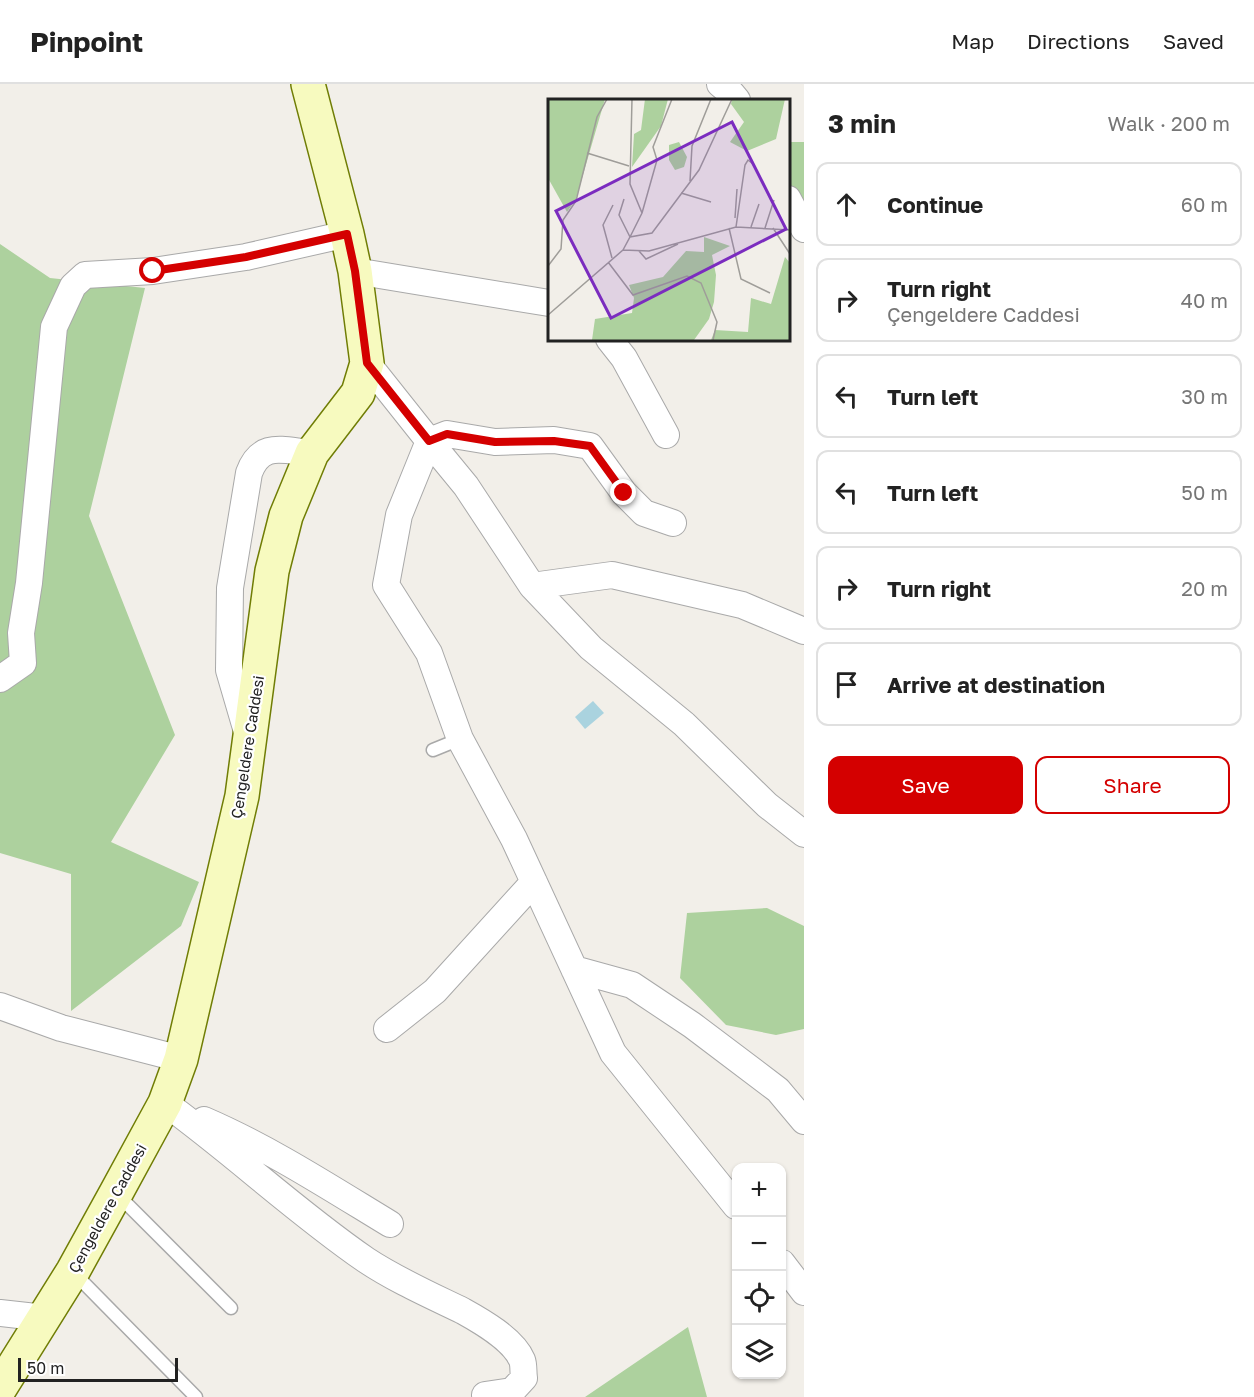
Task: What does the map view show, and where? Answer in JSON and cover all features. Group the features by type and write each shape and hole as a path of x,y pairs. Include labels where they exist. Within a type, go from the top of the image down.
{"main road":[{"name":"Çengeldere Caddesi","path":"0,1388 73,1271 116,1193 165,1103 181,1059 242,796 272,571 286,516 312,453 358,393 367,363 355,271 308,84"}],"street":[{"path":"720,84 736,99"},
{"path":"789,202 804,229"},
{"path":"0,679 23,663 21,633 29,583 54,327 74,286 85,275 153,271 246,257 347,234"},
{"path":"355,271 548,303"},
{"path":"610,340 624,358 666,435"},
{"path":"367,363 466,486 532,586 591,648 684,724 767,806 804,834"},
{"path":"673,523 644,513 624,493 590,446 554,441 495,442 447,434 429,441 399,515 386,585 429,653 460,739 514,839 613,1053 732,1201"},
{"path":"250,744 229,670 230,588 249,473 253,461 260,453 270,450 312,453"},
{"path":"532,586 612,575 742,605 804,631"},
{"path":"387,1029 435,991 534,882"},
{"path":"574,969 632,985 692,1025 778,1090 804,1120"},
{"path":"0,1006 62,1028 181,1059"},
{"path":"165,1103 232,1132 294,1166 390,1224"},
{"path":"165,1103 200,1128 303,1214 368,1261 483,1322 509,1343 522,1359 524,1378 512,1391 485,1395"},
{"path":"786,1268 804,1292"},
{"path":"0,1313 45,1318"}],"lane":[{"path":"434,750 460,739"},
{"path":"116,1193 231,1308"},
{"path":"73,1271 196,1397"}],"green space":[{"path":"789,142 804,142 804,213 789,188"},
{"path":"0,244 50,278 145,288 89,516 175,735 111,842 199,882 181,926 71,1011 71,874 0,853"},
{"path":"767,908 804,926 804,1029 776,1035 726,1025 680,978 687,913"},
{"path":"688,1327 707,1397 585,1397"}],"water":[{"path":"593,701 604,713 585,729 575,717"}],"route":[{"path":"153,271 246,257 347,234 355,271 367,363 429,441 447,434 495,442 564,441 590,446 624,493"}]}
